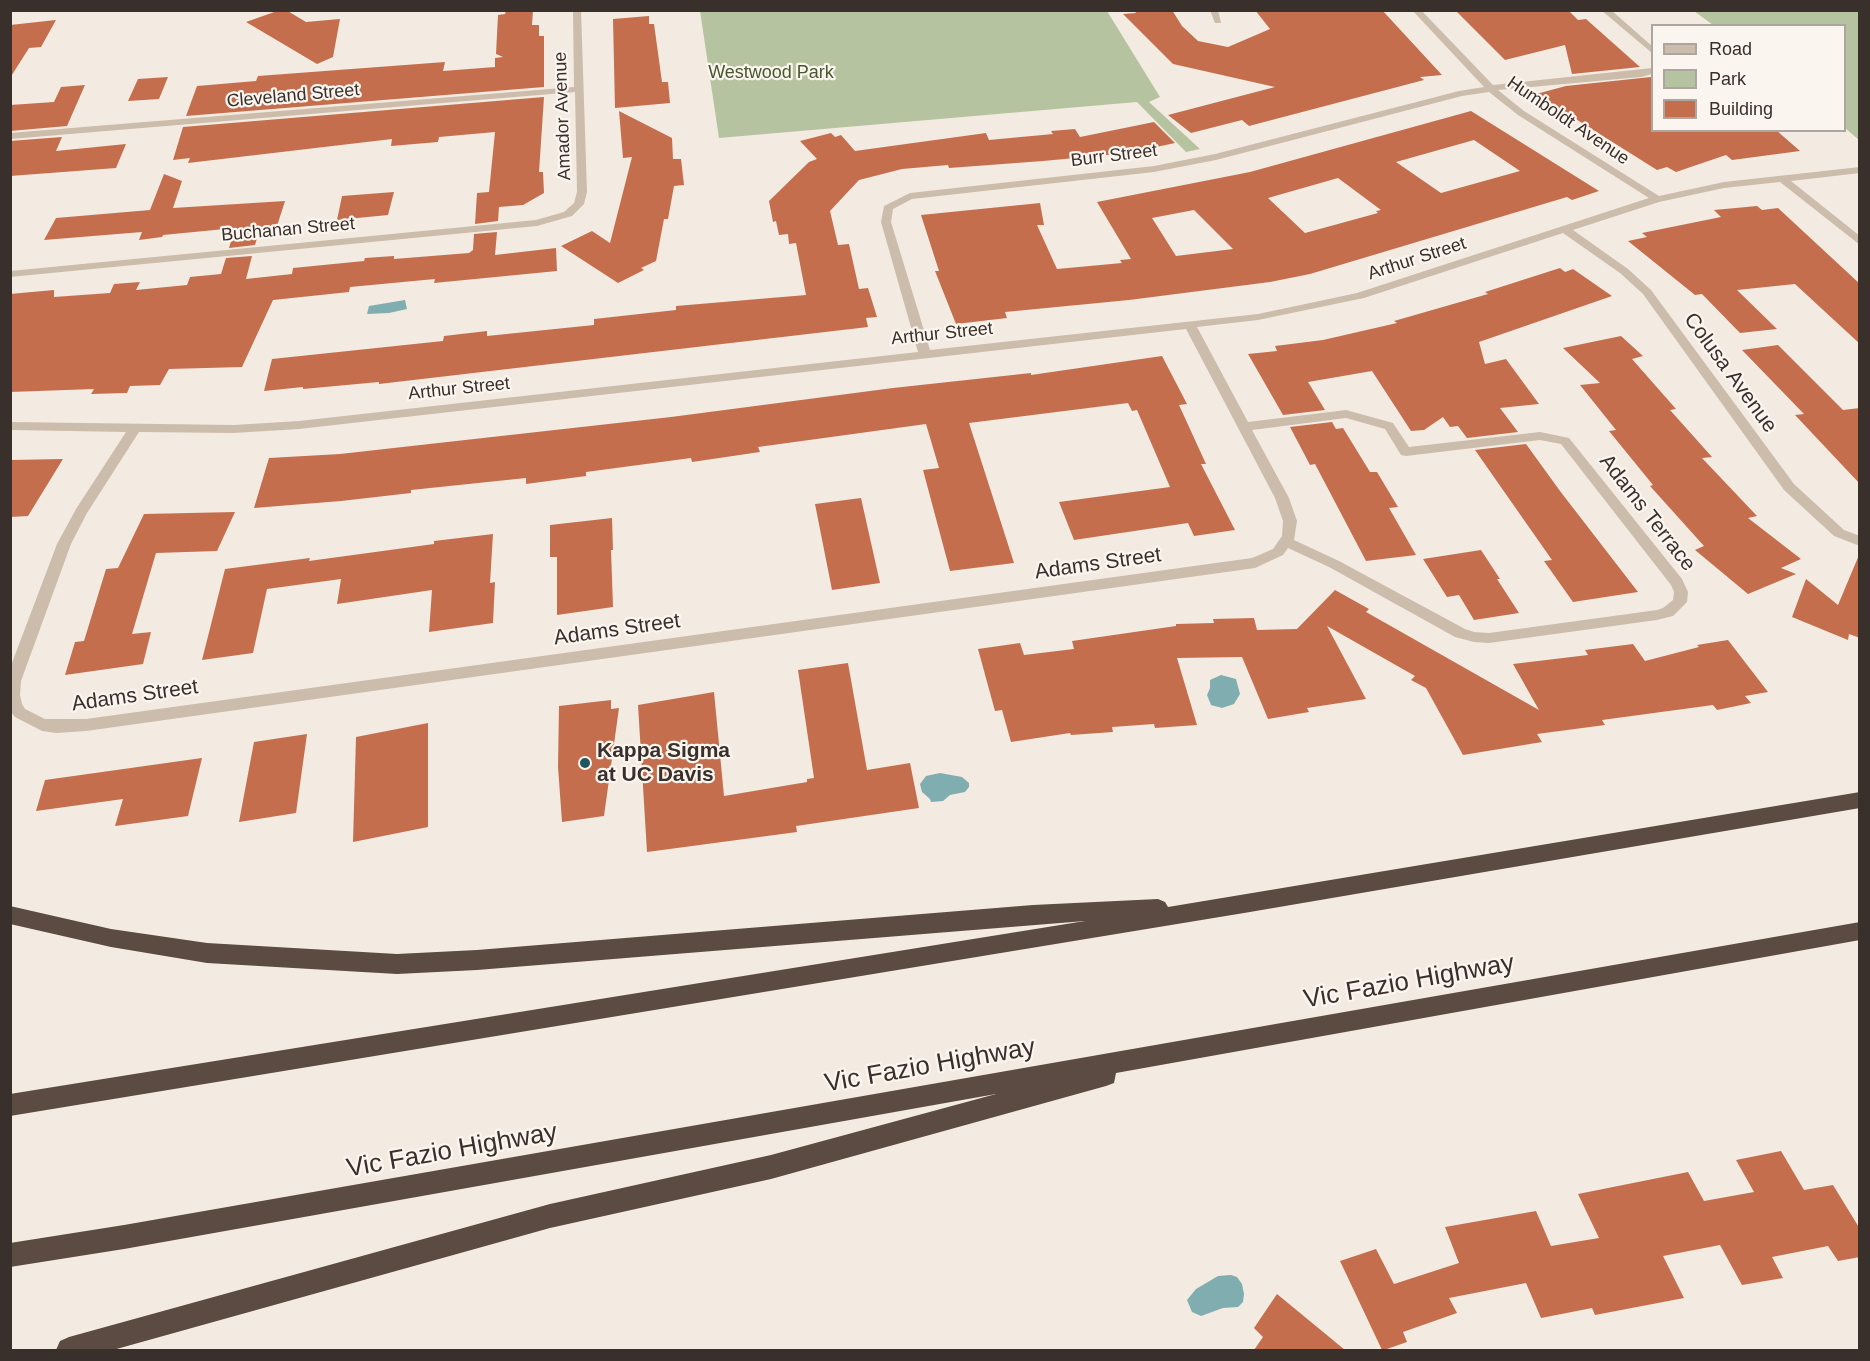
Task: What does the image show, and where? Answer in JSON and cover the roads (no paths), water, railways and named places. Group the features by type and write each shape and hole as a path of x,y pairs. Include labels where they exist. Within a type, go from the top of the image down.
{"highway":[{"path":"10,1105 1244,904 1860,800"},
{"path":"10,915 111,938 207,953 397,964 477,960 1033,914 1244,904"},
{"name":"Vic Fazio Highway","path":"10,1255 124,1238 1860,931"},
{"path":"69,1350 550,1216 771,1167 1212,1046"}],"street":[{"name":"Amador Avenue","path":"568,214 579,204 582,192 577,10"},
{"path":"1214,10 1218,21"},
{"name":"Humboldt Avenue","path":"1416,10 1491,88 1552,134 1658,199"},
{"path":"1605,10 1651,48"},
{"path":"1491,88 1651,72"},
{"name":"Burr Street","path":"925,354 886,222 888,208 910,196 1114,174 1192,162 1462,93 1491,88"},
{"name":"Cleveland Street","path":"10,136 578,89"},
{"name":"Arthur Street","path":"10,426 234,429 299,425 1258,317 1331,303 1658,199 1724,185 1860,170"},
{"path":"1782,178 1860,242"},
{"name":"Buchanan Street","path":"10,274 537,223 568,214"},
{"name":"Colusa Avenue","path":"1566,230 1624,271 1647,291 1789,488 1839,533 1860,541"},
{"path":"1189,324 1287,511 1291,530 1286,542"},
{"name":"Adams Terrace","path":"1243,427 1346,414 1389,426 1406,452 1540,436 1565,441 1677,583 1681,592 1680,602 1668,612 1657,615 1489,638 1474,637 1460,633 1334,564 1286,542"},
{"name":"Adams Street","path":"135,428 81,512 64,544 13,681 12,695 20,713 42,724 56,726 86,724 1238,567 1269,558 1286,542"}],"water":[{"path":"405,300 407,309 367,314 369,306"},
{"path":"1221,675 1236,679 1240,694 1234,704 1222,708 1211,705 1207,695 1210,680"},
{"path":"940,773 962,777 969,783 969,787 965,792 950,795 943,801 931,802 922,792 920,784 926,776"},
{"path":"1218,1276 1237,1277 1242,1284 1243,1302 1238,1307 1223,1308 1201,1316 1192,1312 1187,1300 1196,1289"}],"place":[{"name":"Kappa Sigma at UC Davis","path":"585,763"}],"park label":[{"name":"Westwood Park","path":"771,73"}]}
